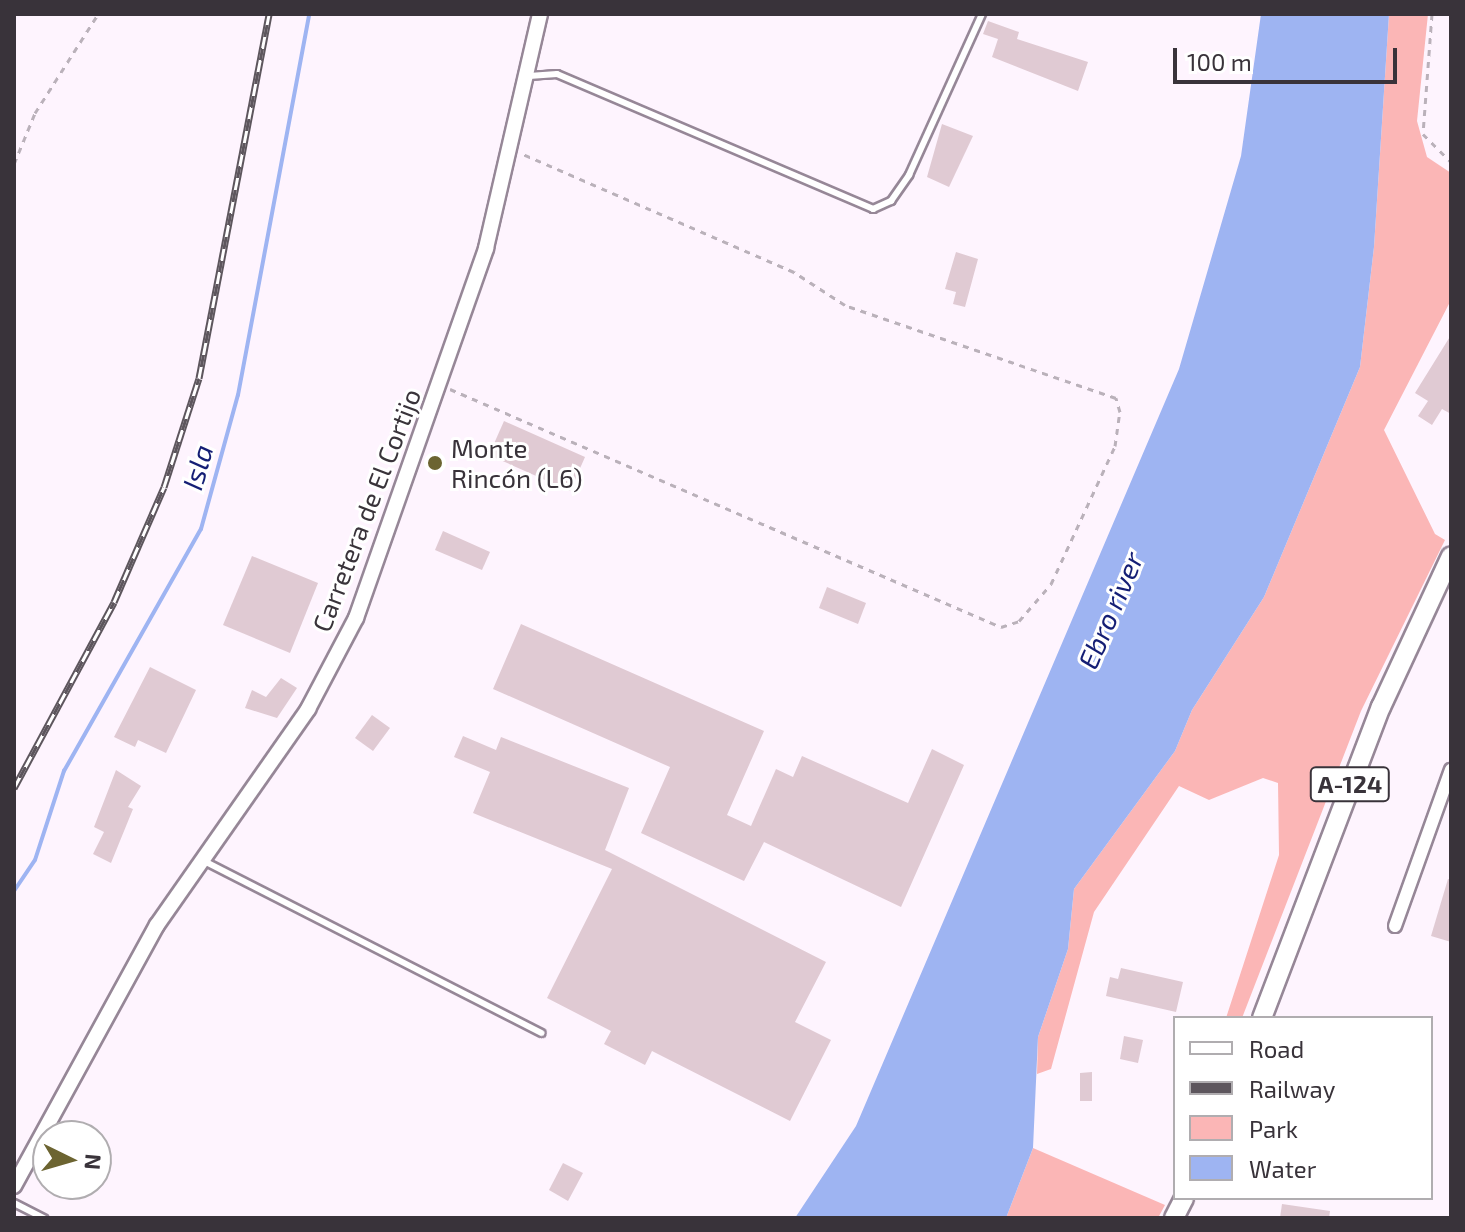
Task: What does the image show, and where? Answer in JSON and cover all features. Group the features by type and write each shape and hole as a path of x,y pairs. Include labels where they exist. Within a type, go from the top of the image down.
{"main road":[{"name":"A-124","path":"1263,1016 1381,707 1451,556"},
{"path":"1174,1218 1183,1200"}],"street":[{"name":"Carretera de El Cortijo","path":"14,1186 157,925 308,709 356,618 486,248 540,14"},
{"path":"1395,926 1451,770"}],"lane":[{"path":"527,76 557,74 873,209 891,201 909,175 982,14"},
{"path":"202,860 542,1033"},
{"path":"14,1203 44,1218"}],"path":[{"path":"14,164 35,113 98,14"},
{"path":"1432,14 1423,134 1451,162"},
{"path":"439,384 1001,627 1019,621 1051,584 1115,446 1120,412 1116,398 845,305 794,272 510,150"}],"green space":[{"path":"1389,14 1428,14 1417,121 1427,157 1451,173 1451,300 1384,430 1435,534 1445,540 1361,711 1243,1016 1227,1016 1279,855 1278,783 1263,778 1209,800 1179,786 1094,912 1051,1069 1037,1074 1038,1037 1068,949 1074,889 1175,751 1192,710 1264,597 1360,367 1374,247"},
{"path":"1033,1148 1165,1205 1158,1218 1006,1218"}],"water":[{"name":"Ebro river","path":"1261,14 1389,14 1374,247 1360,367 1264,597 1192,710 1175,751 1074,889 1068,949 1038,1037 1033,1148 1006,1218 795,1218 856,1126 1179,369 1241,156"}],"building":[{"path":"988,21 1019,32 1017,39 1088,62 1078,91 992,57 998,39 983,34"},
{"path":"942,124 973,136 949,187 927,177"},
{"path":"956,252 978,259 965,307 953,304 956,292 945,289"},
{"path":"1451,335 1451,414 1442,409 1432,425 1418,416 1428,401 1415,393"},
{"path":"504,421 585,457 570,491 489,455"},
{"path":"443,531 490,552 482,570 435,550"},
{"path":"252,556 318,583 290,653 223,625"},
{"path":"827,587 866,603 858,624 819,608"},
{"path":"521,624 764,731 727,815 751,826 776,769 793,777 802,756 908,803 932,749 964,765 901,907 764,842 744,881 641,833 670,767 493,689"},
{"path":"150,667 196,690 166,753 138,740 135,747 114,737"},
{"path":"281,678 297,688 277,718 245,708 252,690 266,697"},
{"path":"372,715 390,728 373,751 355,738"},
{"path":"463,736 496,750 501,737 629,788 605,850 826,962 795,1022 831,1040 790,1121 652,1051 645,1065 604,1044 611,1031 547,998 612,869 473,813 490,772 454,757"},
{"path":"116,770 141,786 128,807 133,809 111,863 93,854 104,832 94,827"},
{"path":"1448,879 1451,880 1451,942 1431,936"},
{"path":"1121,968 1183,982 1176,1012 1106,996 1110,977 1118,979"},
{"path":"1124,1036 1143,1040 1138,1063 1120,1059"},
{"path":"1092,1072 1092,1101 1080,1101 1080,1073"},
{"path":"563,1163 583,1173 568,1201 549,1190"},
{"path":"1282,1204 1330,1211 1329,1218 1280,1218"}],"waterway":[{"name":"Isla","path":"14,891 35,860 64,771 201,529 238,395 309,14"}],"railway":[{"path":"14,788 114,602 164,487 199,378 269,14"}],"place":[{"name":"Monte Rincón (L6)","path":"435,463"}]}
